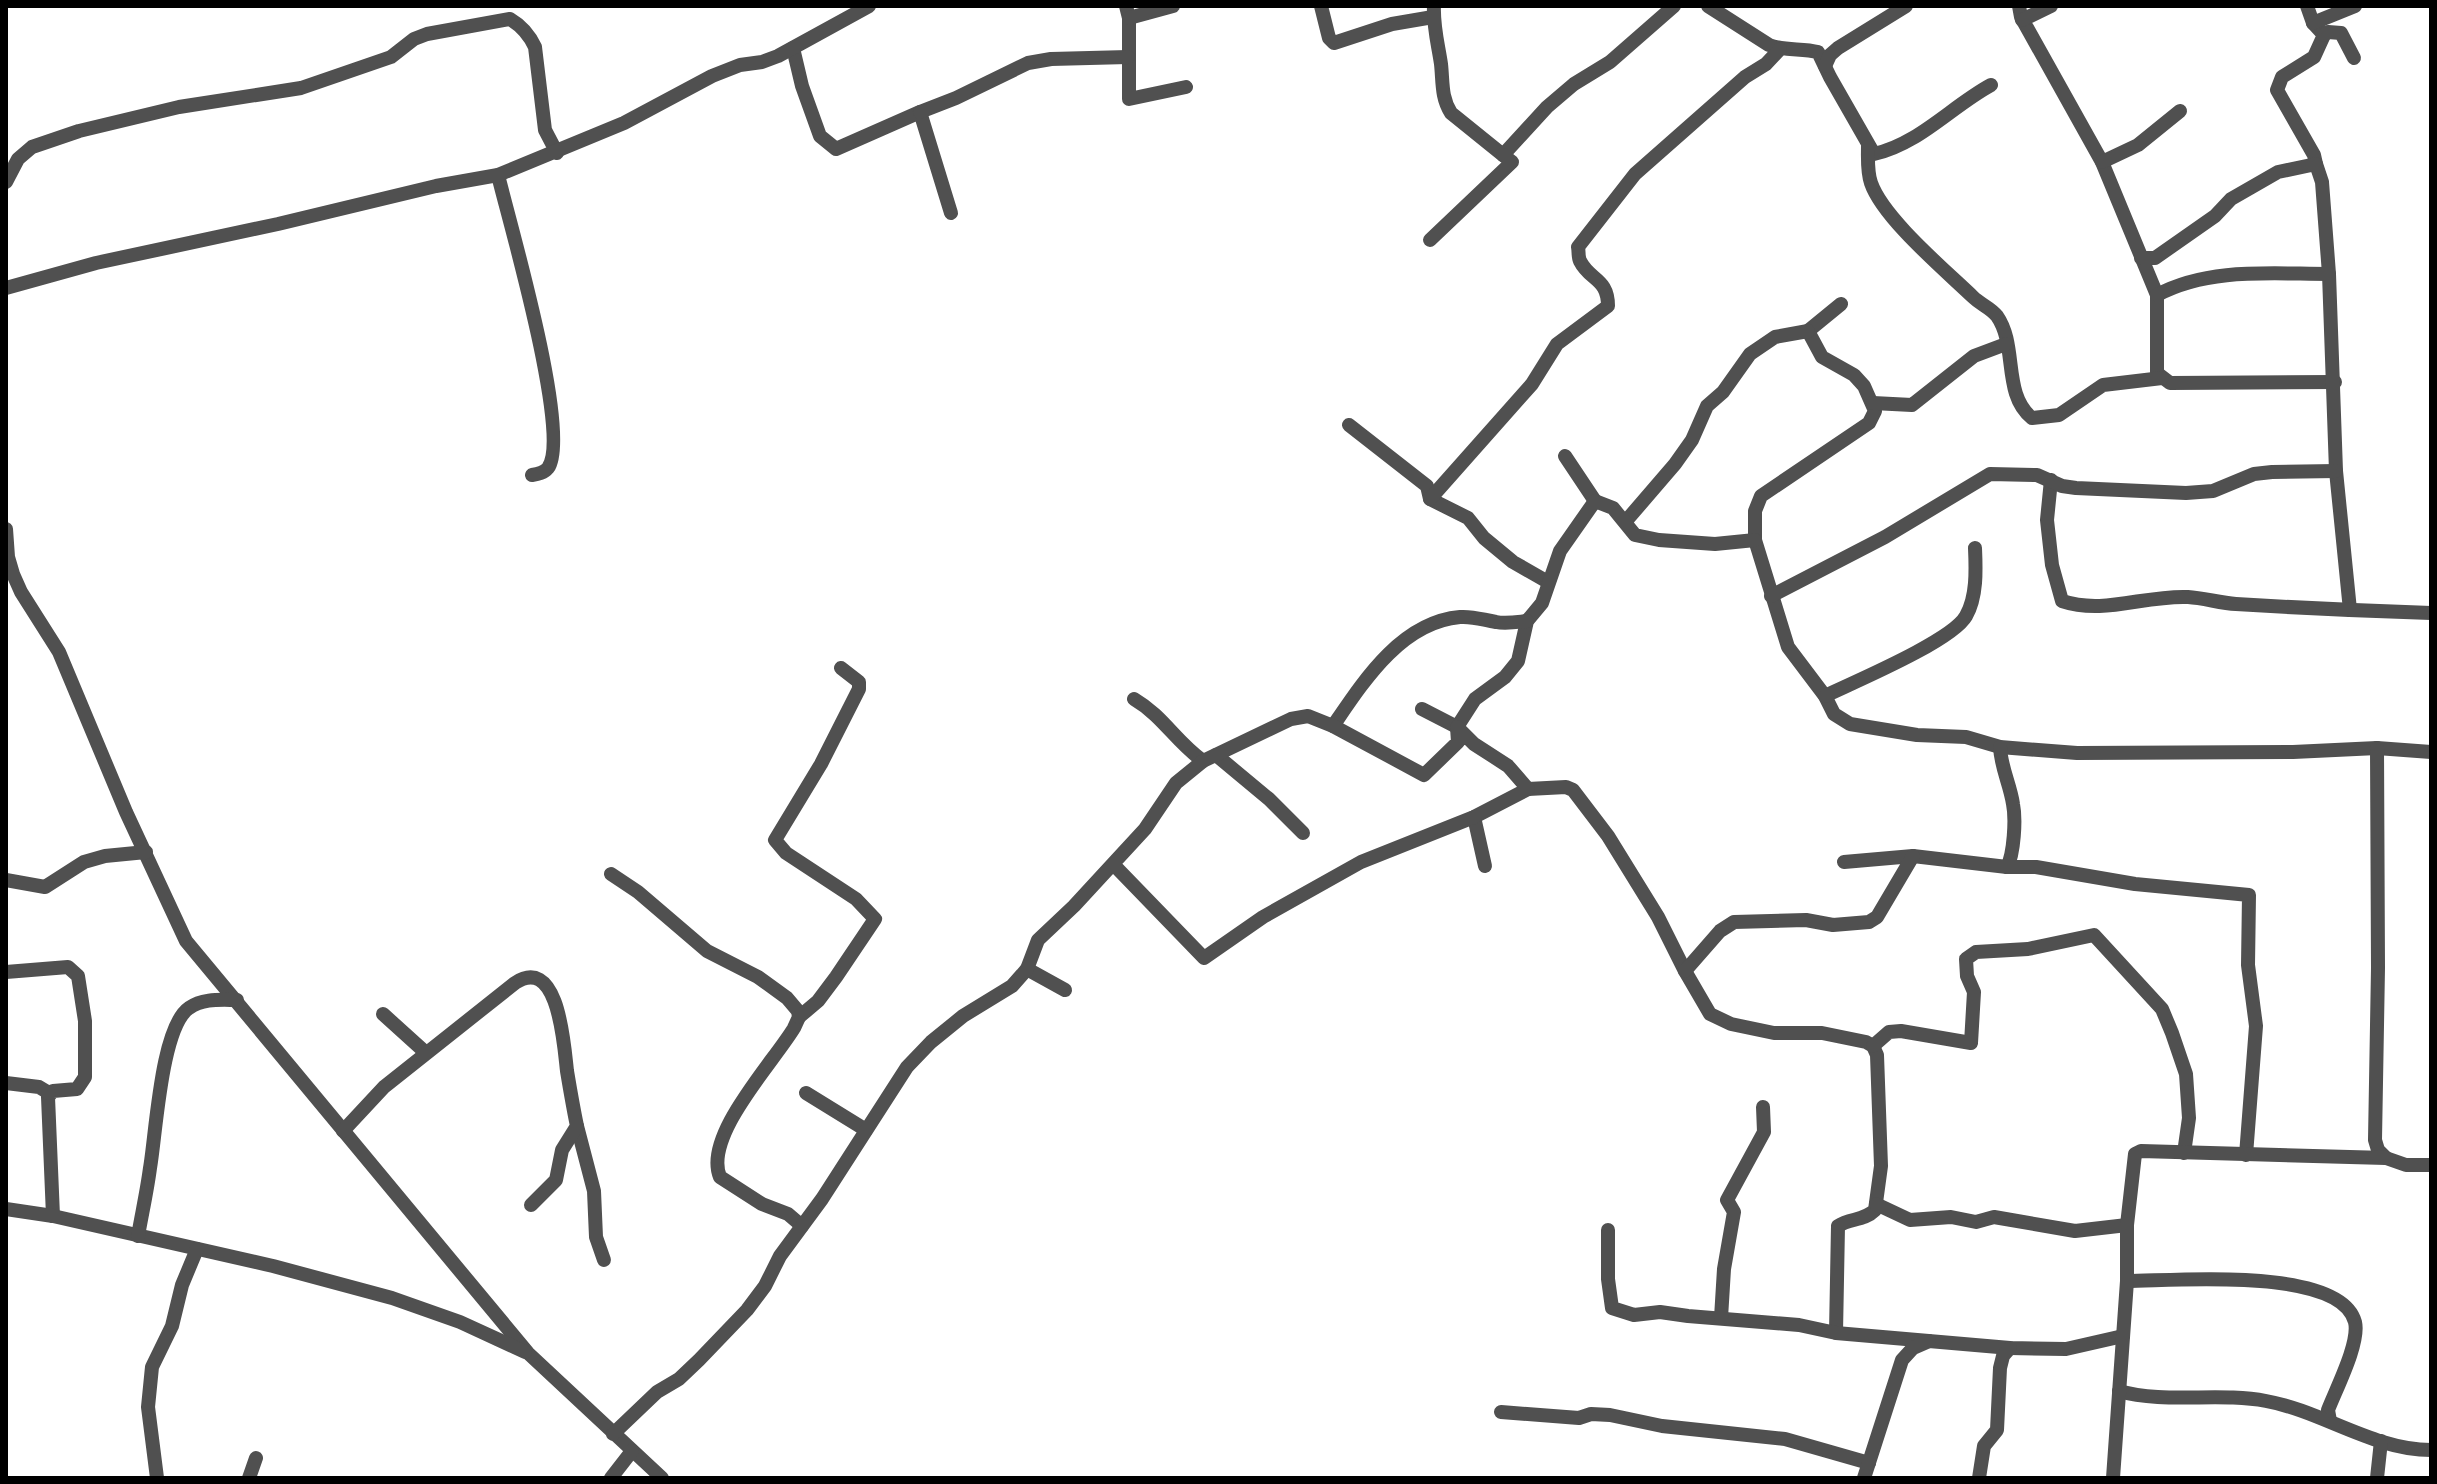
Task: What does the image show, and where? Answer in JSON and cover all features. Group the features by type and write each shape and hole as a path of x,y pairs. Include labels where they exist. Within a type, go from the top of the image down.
{"street":[{"path":"6,288 96,263 436,186 498,175 624,123 712,76 740,65 762,62 793,48 869,6"},
{"path":"1173,6 1127,12 1129,99 1186,87"},
{"path":"1321,6 1329,38 1334,43 1434,12 1445,104 1451,113 1512,162 1430,240"},
{"path":"1503,155 1556,99 1610,62 1674,6"},
{"path":"1708,6 1780,49 1804,49 1825,58 1874,154 1892,154 1941,121 1969,97 1991,85"},
{"path":"1825,58 1906,6"},
{"path":"2051,6 2020,13 2102,162 2157,295 2157,373 2170,383 2335,382"},
{"path":"2307,6 2313,23 2324,35"},
{"path":"2313,23 2355,6"},
{"path":"6,182 24,152 79,131 179,107 301,88 391,57 414,39 427,34 510,13 535,47 545,130 557,153"},
{"path":"2350,610 2336,471 2335,382 2322,182 2314,155 2277,90 2282,77 2314,57 2328,32 2341,33 2354,58"},
{"path":"793,48 802,86 820,136 836,149 1028,63 1051,59 1128,57"},
{"path":"1430,499 1532,384 1557,344 1608,306 1608,293 1604,285 1580,261 1578,247 1635,174 1780,49"},
{"path":"2102,162 2138,145 2180,111"},
{"path":"920,112 951,213"},
{"path":"1868,146 1870,181 1877,194 1911,237 1998,317 2021,410 2032,418 2059,415 2103,385 2162,378"},
{"path":"2141,258 2155,258 2215,216 2231,199 2278,172 2316,164"},
{"path":"498,175 541,351 553,422 551,462 544,472 532,475"},
{"path":"2157,295 2174,286 2219,276 2329,274"},
{"path":"1626,521 1675,464 1692,440 1707,406 1723,392 1750,354 1775,337 1808,331 1841,304"},
{"path":"1808,331 1822,357 1854,375 1873,403 1874,415 1869,423 1761,496 1755,511 1755,540 1788,647 1825,696 1834,714 1850,724 1917,735 1966,737 2000,747 2077,753 2293,752 2377,748 2431,752"},
{"path":"1873,403 1912,405 1943,377 1974,356 2006,344"},
{"path":"1349,425 1427,486 1430,499"},
{"path":"1565,456 1595,501 1613,508 1635,535 1715,544 1755,540"},
{"path":"1771,596 1885,537 1990,474 2037,475 2062,486 2076,488 2186,493 2213,491 2254,474 2336,471"},
{"path":"2051,480 2047,520 2052,565 2062,601 2079,607 2189,597 2231,604 2431,613"},
{"path":"1430,499 1468,518 1484,538 1513,562 1548,582"},
{"path":"613,1434 657,1392 689,1369 747,1310 907,1067 963,1016 1012,986 1027,969 1038,940 1145,829 1176,783 1231,746 1291,719 1308,716 1333,726 1424,775 1458,742 1457,727 1475,699 1505,677 1518,661 1527,621 1542,603 1560,551 1595,501"},
{"path":"6,529 13,574 59,652 186,941 528,1353 662,1478"},
{"path":"1825,696 1932,644 1965,619 1972,602 1975,548"},
{"path":"1333,726 1361,684 1416,629 1456,617 1478,617 1497,623 1527,621"},
{"path":"802,1226 788,1214 762,1204 720,1177 717,1152 735,1111 782,1048 799,1017 827,989 875,919 856,899 786,853 775,840 821,764 859,689 859,682 841,668"},
{"path":"1134,699 1152,709 1190,752 1209,758 1269,799 1303,833"},
{"path":"1422,709 1457,727 1474,744 1508,766 1528,789"},
{"path":"2000,747 2001,763 2014,804 2012,853 2007,867"},
{"path":"2377,748 2375,1140 2378,1150 2386,1158"},
{"path":"1113,864 1204,958 1263,917 1361,862 1474,817 1528,789 1566,787 1573,790 1608,836 1658,917 1710,1014 1731,1024 1774,1033 1822,1033 1873,1046 1877,1055 1881,1166 1876,1204 1870,1215 1838,1226 1836,1333"},
{"path":"1474,817 1485,866"},
{"path":"6,880 45,887 84,862 105,856 146,852"},
{"path":"1685,971 1720,931 1734,922 1806,920 1833,925 1869,922 1877,917 1913,856"},
{"path":"1844,862 1913,856 2007,867 2036,867 2135,884 2249,895 2248,965 2256,1026 2246,1155"},
{"path":"611,874 638,892 707,951 758,977 787,998 797,1007 799,1017"},
{"path":"1873,1046 1889,1032 1901,1031 1971,1043 1974,992 1967,976 1966,959 1976,952 2028,949 2094,935 2162,1009 2172,1033 2186,1074 2189,1118 2184,1153"},
{"path":"6,972 68,967 78,976 85,1021 85,1077 77,1089 49,1093 39,1087 6,1083"},
{"path":"1027,969 1065,990"},
{"path":"343,1131 384,1087 515,983 532,977 543,982 558,1010 577,1126 594,1191 596,1237 604,1260"},
{"path":"138,1236 165,1061 178,1020 189,1007 198,1003 237,1000"},
{"path":"383,1014 425,1052"},
{"path":"49,1093 53,1216"},
{"path":"806,1093 866,1130"},
{"path":"1721,1318 1724,1269 1734,1212 1727,1200 1764,1132 1763,1107"},
{"path":"531,1205 544,1196 556,1180 562,1150 577,1126"},
{"path":"2113,1478 2127,1281 2127,1225 2135,1154 2141,1151 2386,1158 2406,1165 2431,1165"},
{"path":"1876,1204 1910,1220 1951,1217 1976,1222 1994,1217 2075,1231 2127,1225"},
{"path":"6,1209 53,1216 197,1249 392,1298 460,1322 528,1353"},
{"path":"1608,1230 1608,1279 1612,1308 1634,1315 1660,1312 1799,1325 1836,1333 2010,1348 2066,1349 2123,1336"},
{"path":"157,1478 148,1407 152,1367 172,1326 182,1285 197,1249"},
{"path":"2127,1281 2280,1281 2331,1295 2348,1307 2356,1324 2353,1344 2328,1410 2330,1421"},
{"path":"1864,1478 1902,1360 1913,1348 1930,1341"},
{"path":"1979,1478 1984,1446 1997,1430 2000,1368 2003,1356 2010,1348"},
{"path":"2119,1391 2266,1401 2381,1441 2431,1450"},
{"path":"1501,1412 1579,1418 1591,1414 1610,1415 1662,1426 1785,1439 1869,1463"},
{"path":"2377,1478 2381,1441"},
{"path":"611,1478 632,1451"},
{"path":"249,1478 256,1458"}]}
